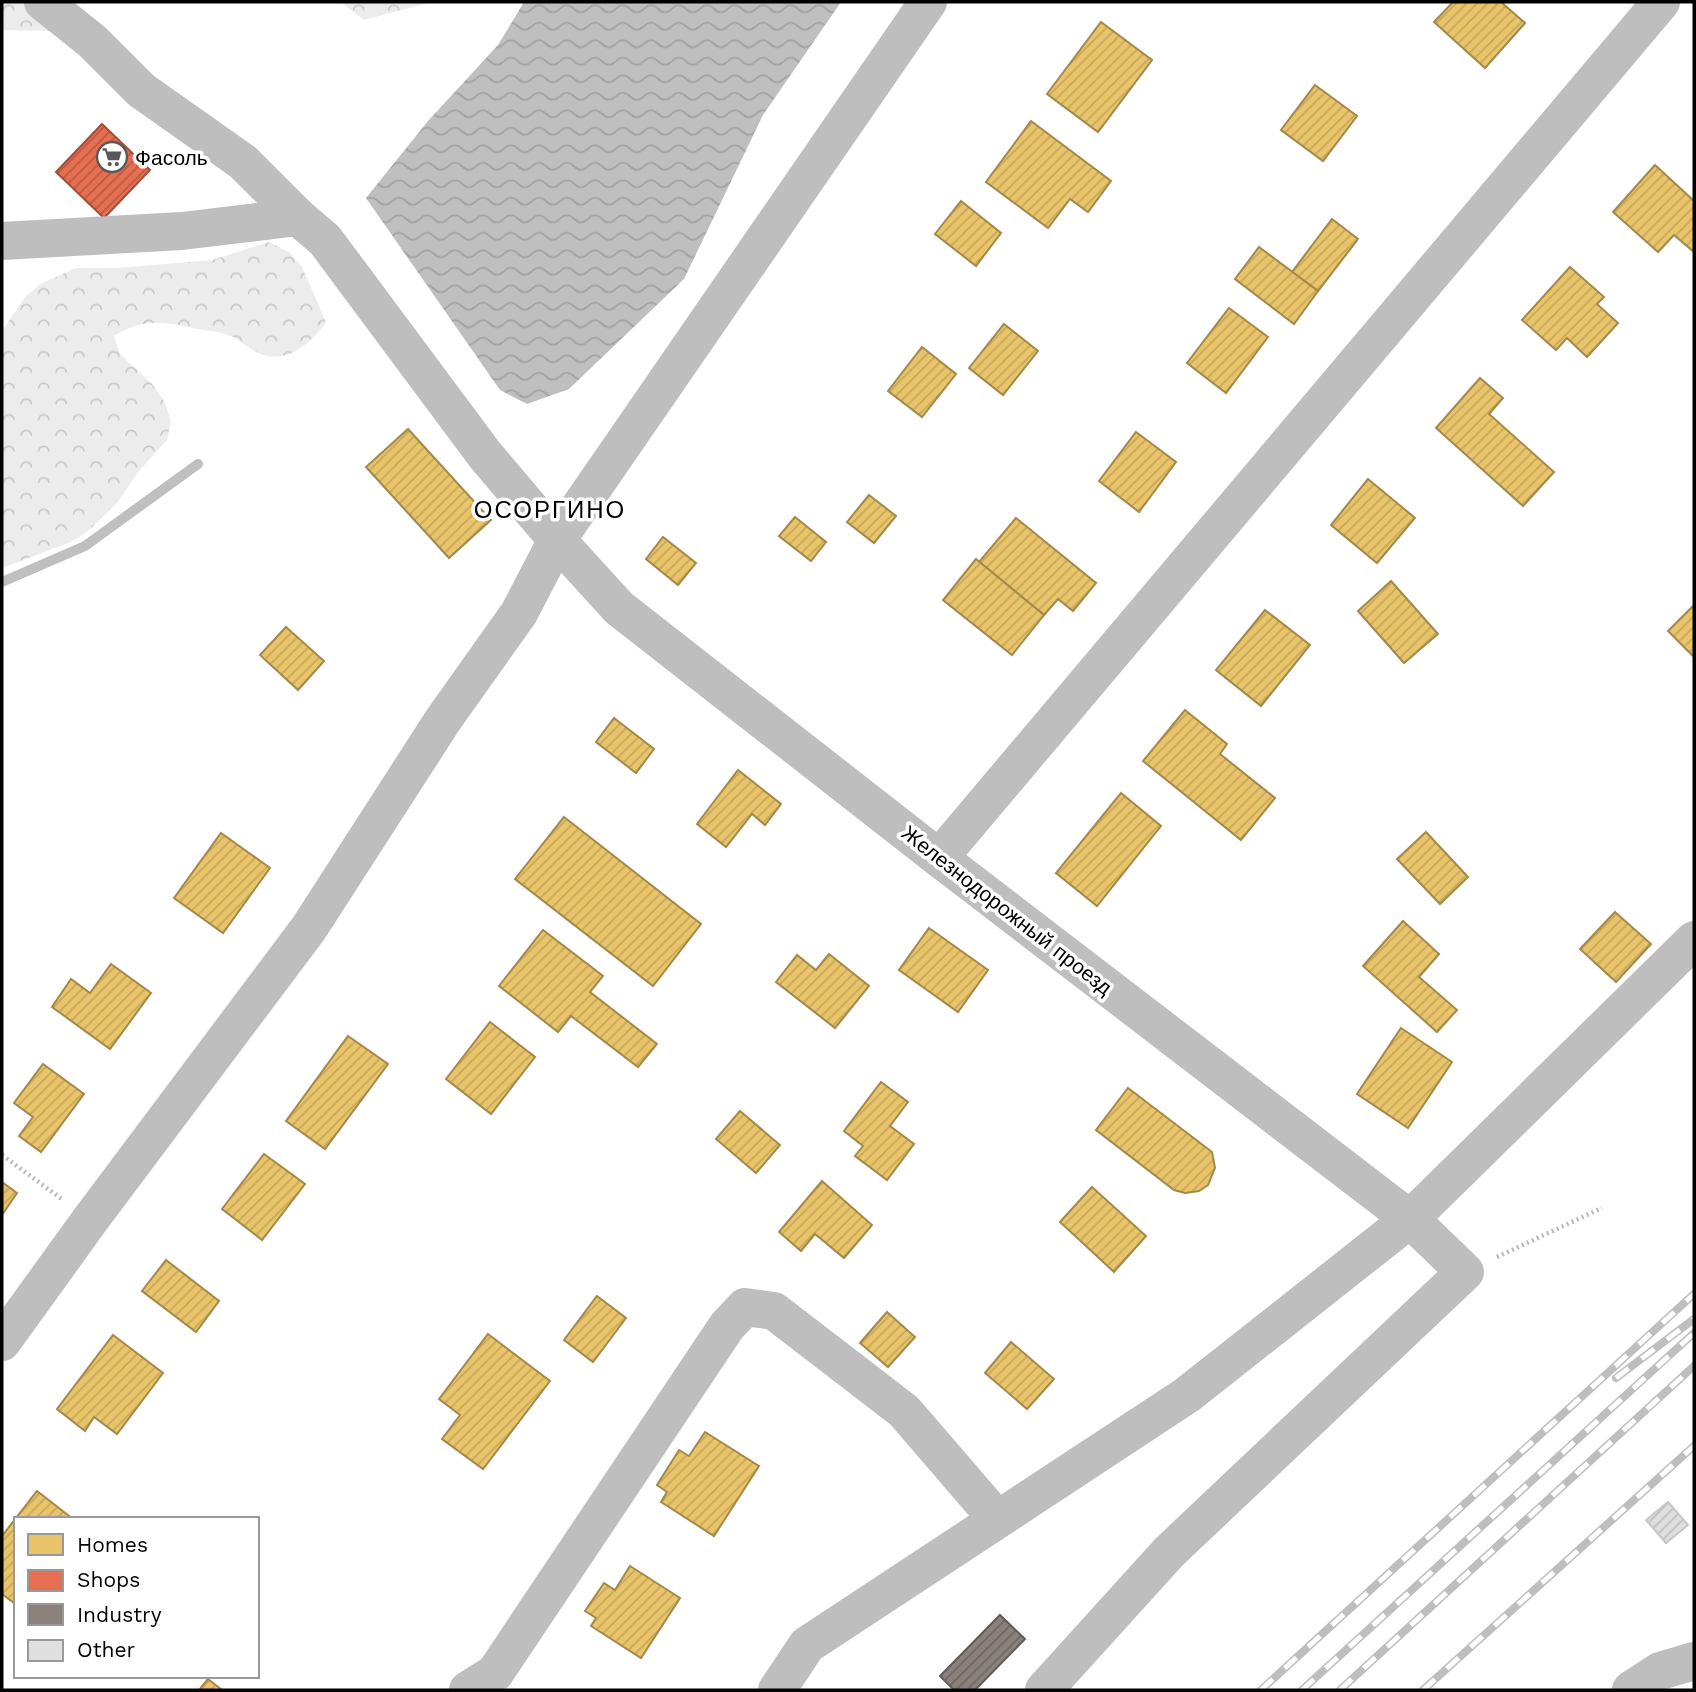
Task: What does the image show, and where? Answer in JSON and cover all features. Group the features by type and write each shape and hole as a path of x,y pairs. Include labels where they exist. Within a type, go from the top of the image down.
{"street":[{"name":"Железнодорожный проезд","path":"43,2 92,41 141,90 243,162 298,217 326,240 485,455 619,608 939,858 1410,1219 1465,1272"},
{"path":"2,1342 309,928 443,720 519,613 557,540 928,2"},
{"path":"939,858 1661,2"},
{"path":"2,241 182,231 298,217"},
{"path":"777,1690 807,1645 1187,1395 1410,1219 1694,940"},
{"path":"1044,1690 1169,1552 1465,1272"},
{"path":"468,1690 495,1673 727,1326 745,1307 774,1311 904,1411 997,1519"},
{"path":"1631,1690 1661,1671 1694,1661"}],"path":[{"path":"2,1155 90,1220"},
{"path":"1465,1272 1602,1208"}],"green space":[{"path":"2,2 70,2 59,31 2,30"},
{"path":"341,2 432,2 364,20"},
{"path":"269,242 289,252 302,267 326,322 321,329 300,349 273,357 260,354 227,335 165,323 136,326 114,336 120,354 152,384 164,401 171,420 167,440 139,471 116,504 87,532 71,542 2,568 2,331 26,296 40,284 76,268 118,268 212,260"}],"water":[{"path":"524,2 841,2 763,115 684,279 569,389 527,404 500,390 366,198 428,121 498,45"}],"building: Homes":[{"path":"1453,2 1501,2 1525,23 1485,68 1434,22"},
{"path":"1101,22 1152,60 1098,132 1047,94"},
{"path":"1315,85 1357,116 1323,161 1281,130"},
{"path":"1031,121 1111,181 1088,212 1070,199 1048,228 986,182"},
{"path":"1655,165 1694,201 1694,252 1674,235 1658,252 1613,212"},
{"path":"961,201 1001,233 976,266 935,234"},
{"path":"1332,219 1358,239 1318,291 1292,272"},
{"path":"1259,247 1318,291 1294,324 1235,279"},
{"path":"1570,267 1604,297 1597,304 1618,323 1587,357 1567,338 1556,350 1522,320"},
{"path":"1229,308 1268,337 1226,393 1187,363"},
{"path":"1004,324 1038,351 1003,395 969,368"},
{"path":"922,347 956,374 922,417 888,391"},
{"path":"1480,378 1503,398 1489,414 1554,472 1523,506 1436,428"},
{"path":"408,429 491,520 449,558 366,467"},
{"path":"1136,432 1176,462 1139,512 1099,481"},
{"path":"1368,479 1415,518 1377,563 1331,525"},
{"path":"869,495 896,516 874,543 847,522"},
{"path":"795,517 826,542 811,561 779,536"},
{"path":"1016,518 1096,583 1073,611 1058,599 1044,615 979,562"},
{"path":"663,537 696,563 678,585 646,559"},
{"path":"976,559 1044,615 1012,655 943,600"},
{"path":"1391,581 1438,634 1404,663 1358,611"},
{"path":"1694,605 1694,657 1668,631"},
{"path":"1265,610 1310,645 1261,706 1216,670"},
{"path":"286,627 324,661 298,690 260,655"},
{"path":"1185,710 1227,744 1220,754 1275,798 1241,840 1143,761"},
{"path":"614,718 654,749 636,773 596,742"},
{"path":"738,770 781,804 765,825 752,814 726,847 697,824"},
{"path":"1121,793 1161,826 1097,906 1056,873"},
{"path":"564,817 701,924 653,986 515,879"},
{"path":"1426,832 1468,877 1440,904 1397,859"},
{"path":"221,833 270,868 223,933 174,898"},
{"path":"1615,912 1651,944 1616,982 1580,949"},
{"path":"1403,921 1439,954 1419,977 1457,1010 1437,1032 1363,966"},
{"path":"929,928 988,970 958,1012 899,970"},
{"path":"543,930 603,976 590,992 657,1044 638,1067 571,1016 558,1032 499,986"},
{"path":"829,954 869,986 835,1028 776,982 797,955 816,970"},
{"path":"111,964 151,993 110,1049 52,1007 71,979 90,993"},
{"path":"490,1022 535,1057 491,1114 446,1079"},
{"path":"1401,1028 1452,1062 1408,1128 1357,1094"},
{"path":"348,1036 388,1064 325,1149 286,1121"},
{"path":"43,1064 84,1094 41,1152 19,1136 33,1117 14,1103"},
{"path":"881,1082 908,1102 890,1126 914,1144 887,1180 855,1156 863,1146 844,1131"},
{"path":"1128,1088 1212,1152 1215,1168 1208,1185 1199,1191 1185,1193 1174,1190 1096,1130"},
{"path":"740,1111 780,1145 756,1173 716,1139"},
{"path":"264,1154 305,1184 262,1240 222,1209"},
{"path":"822,1181 872,1225 844,1258 815,1234 801,1251 779,1232"},
{"path":"2,1182 17,1193 2,1215"},
{"path":"1092,1187 1146,1236 1114,1272 1060,1222"},
{"path":"166,1260 219,1301 196,1332 142,1291"},
{"path":"597,1296 626,1318 593,1362 564,1340"},
{"path":"887,1312 915,1337 888,1367 860,1343"},
{"path":"488,1334 550,1381 483,1469 442,1439 460,1415 439,1399"},
{"path":"113,1335 163,1373 117,1434 94,1417 85,1431 57,1409"},
{"path":"1011,1342 1054,1379 1027,1409 985,1373"},
{"path":"705,1432 759,1466 714,1536 661,1502 667,1492 657,1485 679,1450 689,1456"},
{"path":"37,1491 70,1517 17,1517"},
{"path":"14,1521 14,1603 2,1594 2,1536"},
{"path":"630,1566 680,1598 641,1658 591,1626 596,1618 585,1611 604,1583 615,1590"},
{"path":"208,1679 222,1690 199,1690"}],"building: Shops":[{"path":"102,124 150,170 104,218 56,172"}],"building: Industry":[{"path":"1000,1615 1025,1639 975,1690 954,1690 940,1676"}],"building: Other":[{"path":"1668,1502 1688,1525 1666,1543 1646,1520"}],"waterway":[{"path":"2,582 85,546 198,464"}],"railway":[{"path":"1261,1690 1694,1294"},
{"path":"1616,1378 1694,1319"},
{"path":"1302,1690 1694,1333"},
{"path":"1340,1690 1694,1366"},
{"path":"1423,1690 1694,1446"}],"place":[{"name":"Фасоль","path":"112,157"}],"district":[{"name":"ОСОРГИНО","path":"550,510"}]}
